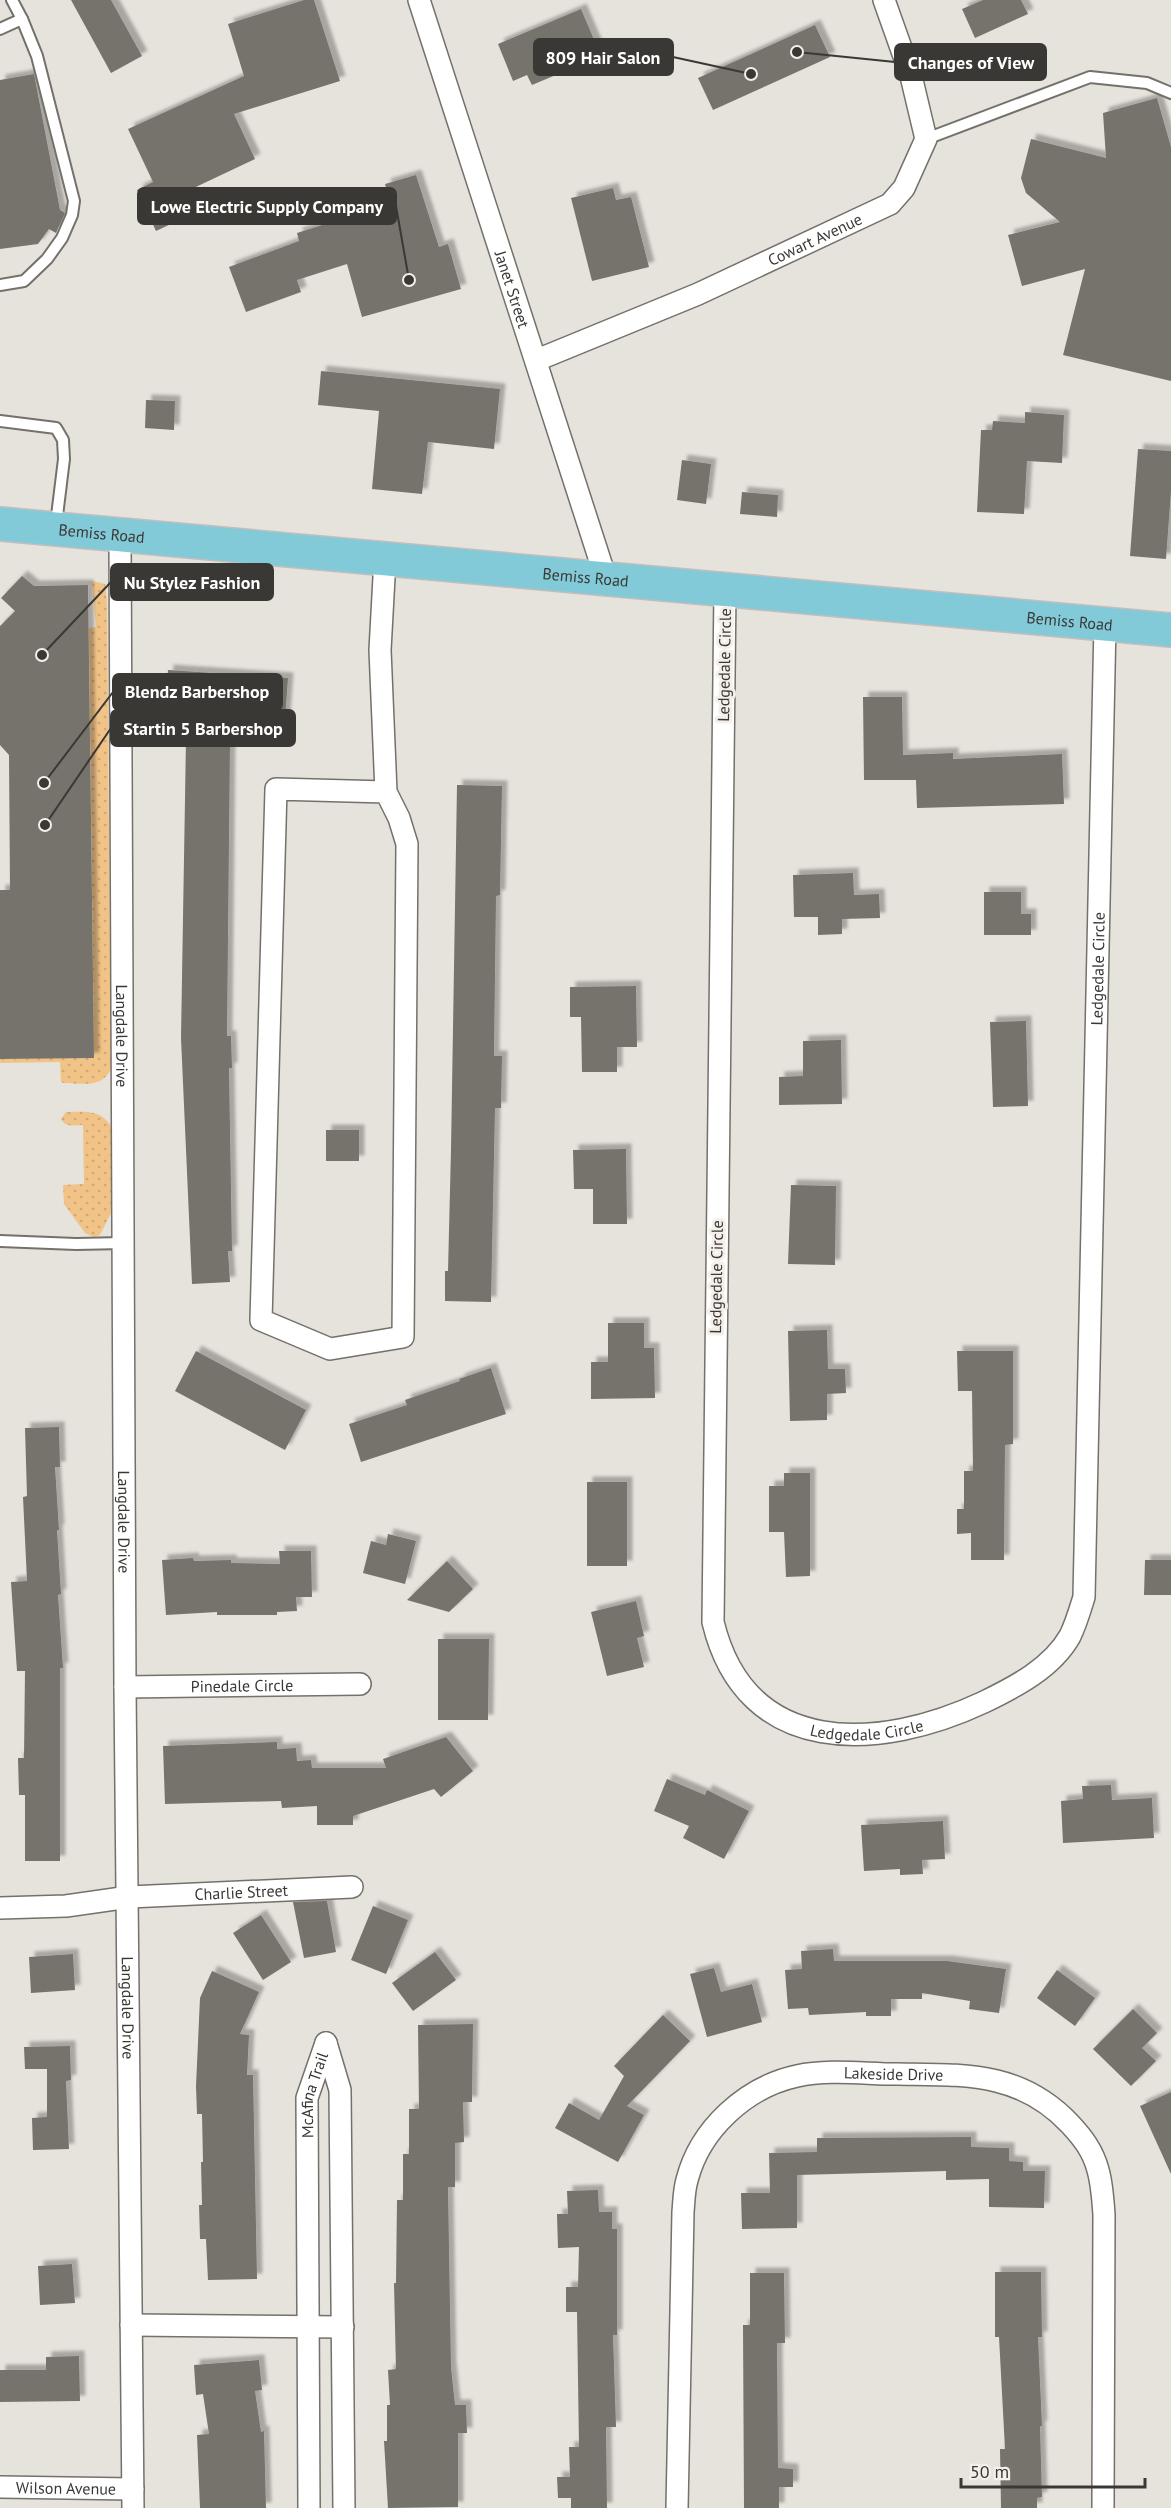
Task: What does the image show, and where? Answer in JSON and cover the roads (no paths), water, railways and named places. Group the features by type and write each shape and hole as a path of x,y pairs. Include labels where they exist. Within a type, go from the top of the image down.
{"main road":[{"name":"Bemiss Road","path":"0,524 1171,630"}],"street":[{"name":"Janet Street","path":"419,0 606,579"},
{"path":"884,0 910,76 926,139"},
{"name":"Cowart Avenue","path":"537,360 698,294 890,204 904,188 926,139"},
{"name":"Langdale Drive","path":"120,535 125,1688 129,1897 133,2498"},
{"path":"385,559 380,650 386,792 399,818 407,844 403,1337 330,1349 261,1320 276,789 386,792"},
{"name":"Ledgedale Circle","path":"725,590 713,1622 719,1647 730,1671 763,1707 786,1721 810,1730 841,1735 862,1736 930,1722 958,1714 1020,1684 1049,1660 1069,1638 1083,1597 1105,624"},
{"name":"Pinedale Circle","path":"125,1688 360,1684"},
{"name":"Charlie Street","path":"0,1908 66,1906 129,1897 352,1887"},
{"name":"McAfina Trail","path":"309,2508 307,2098 326,2043 340,2090 344,2508"},
{"name":"Lakeside Drive","path":"677,2508 683,2212 686,2182 694,2158 705,2139 724,2117 742,2101 760,2090 798,2076 841,2074 969,2076 1007,2082 1054,2108 1083,2138 1093,2154 1099,2172 1104,2215 1103,2508"},
{"path":"307,2192 342,2191"},
{"path":"131,2325 343,2327"},
{"path":"309,2438 343,2438"},
{"name":"Wilson Avenue","path":"0,2487 133,2498"}],"lane":[{"path":"0,285 24,281 47,259 62,237 72,215 74,201 37,56 12,0"},
{"path":"0,29 22,19"},
{"path":"926,139 1090,77 1147,82 1171,93"},
{"path":"0,421 56,428 63,440 64,459 56,529"},
{"path":"0,1241 124,1243"}],"place":[{"name":"Changes of View","path":"797,52"},
{"name":"809 Hair Salon","path":"751,74"},
{"name":"Lowe Electric Supply Company","path":"409,280"},
{"name":"Nu Stylez Fashion","path":"42,655"},
{"name":"Blendz Barbershop","path":"44,783"},
{"name":"Startin 5 Barbershop","path":"45,825"}]}
